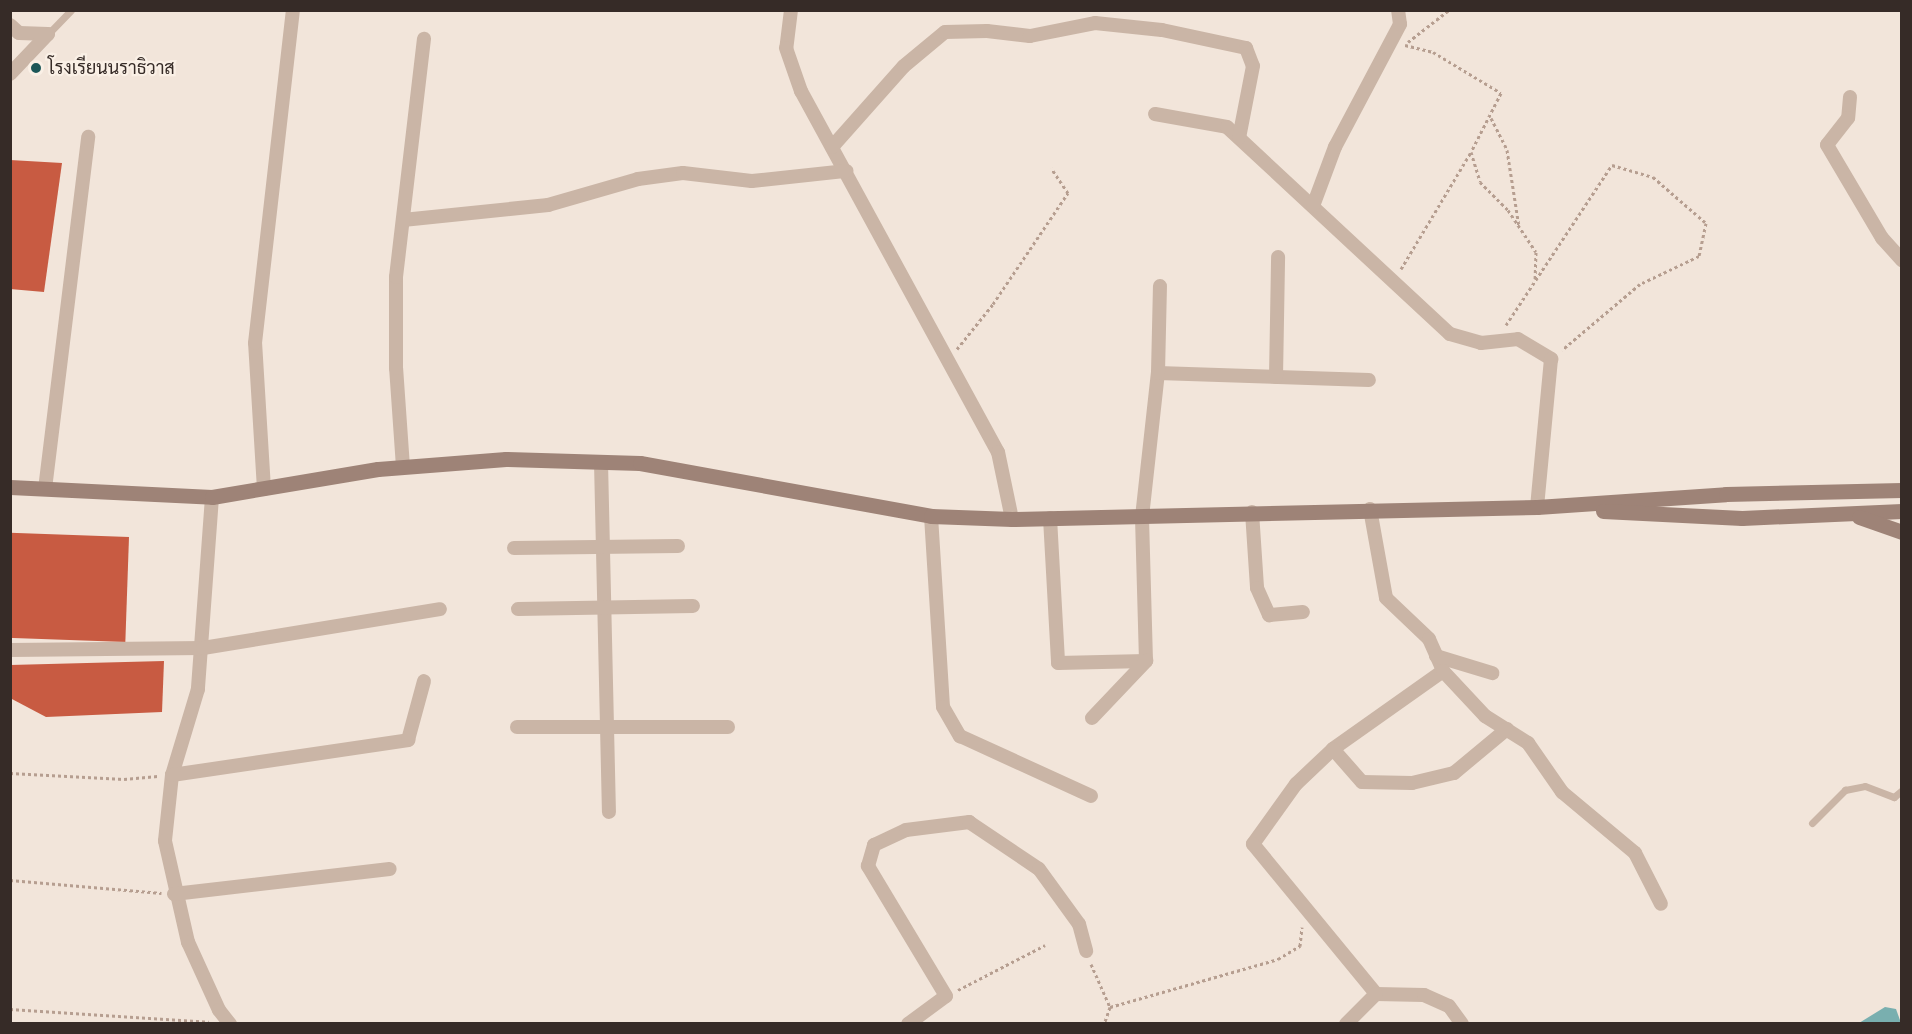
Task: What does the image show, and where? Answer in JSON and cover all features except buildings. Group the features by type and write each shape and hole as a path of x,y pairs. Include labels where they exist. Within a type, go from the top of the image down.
{"main road":[{"path":"10,487 212,498 404,467 506,459 640,463 748,480 931,516 1012,519 1370,509 1537,507 1795,492 1899,493"},
{"path":"1537,507 1742,518 1902,510"},
{"path":"1851,514 1902,532"}],"street":[{"path":"264,489 255,343 293,10"},
{"path":"791,10 786,48 801,91 998,452 1012,519"},
{"path":"1313,207 1335,147 1400,24 1398,10"},
{"path":"832,147 904,66 945,32 987,30 1030,36 1095,23 1162,30 1246,48 1253,66 1239,138"},
{"path":"10,26 19,33 48,34"},
{"path":"10,74 48,34"},
{"path":"404,467 396,368 396,277 424,39"},
{"path":"1850,97 1848,118 1827,145 1882,237 1902,260"},
{"path":"1155,114 1227,127 1450,334 1480,343 1518,339 1551,359 1537,507"},
{"path":"45,489 87,137"},
{"path":"404,220 548,205 638,179 683,173 721,174 752,181 846,171"},
{"path":"1276,377 1278,257"},
{"path":"1092,718 1146,661 1142,517 1158,373 1160,286"},
{"path":"1158,373 1369,380"},
{"path":"601,462 609,812"},
{"path":"212,498 203,648 198,689 172,775 165,841 174,894 188,942 219,1010 230,1023"},
{"path":"1370,509 1386,598 1429,639 1443,671 1485,716 1528,743 1562,792 1635,853 1661,904"},
{"path":"1252,512 1257,588 1269,615 1303,612"},
{"path":"931,516 943,707 960,736 1091,796"},
{"path":"1050,518 1058,663 1146,661"},
{"path":"514,548 678,546"},
{"path":"518,609 693,606"},
{"path":"10,650 203,648 440,609"},
{"path":"1436,656 1492,673"},
{"path":"1376,994 1253,844 1296,784 1333,749 1443,671"},
{"path":"172,775 408,740 424,681"},
{"path":"517,727 728,727"},
{"path":"1333,749 1362,782 1412,783 1454,773 1507,729"},
{"path":"908,1023 946,996 868,866 874,845 906,830 969,822 1039,869 1079,924 1086,951"},
{"path":"174,894 390,869"},
{"path":"1346,1023 1376,994 1424,995 1449,1006 1462,1023"}],"lane":[{"path":"48,34 71,10"},
{"path":"1812,823 1845,790 1865,786 1894,797 1902,790"}],"path":[{"path":"1404,45 1430,29 1449,10"},
{"path":"1389,44 1433,52 1501,93 1491,117 1394,282"},
{"path":"1491,117 1507,150 1519,229"},
{"path":"1471,152 1480,182 1508,210 1536,252 1535,281"},
{"path":"1495,342 1612,165 1653,177 1706,223 1699,256 1640,284 1551,359"},
{"path":"949,360 993,304 1068,193 1051,168"},
{"path":"10,773 124,779 172,775"},
{"path":"10,880 174,894"},
{"path":"1110,1007 1278,959 1300,946 1301,903"},
{"path":"946,996 1045,945"},
{"path":"1086,951 1110,1007 1104,1023"},
{"path":"10,1009 230,1023"}],"water":[{"path":"1885,1007 1896,1009 1901,1023 1859,1023"}],"place":[{"name":"โรงเรียนนราธิวาส","path":"36,68"}]}
